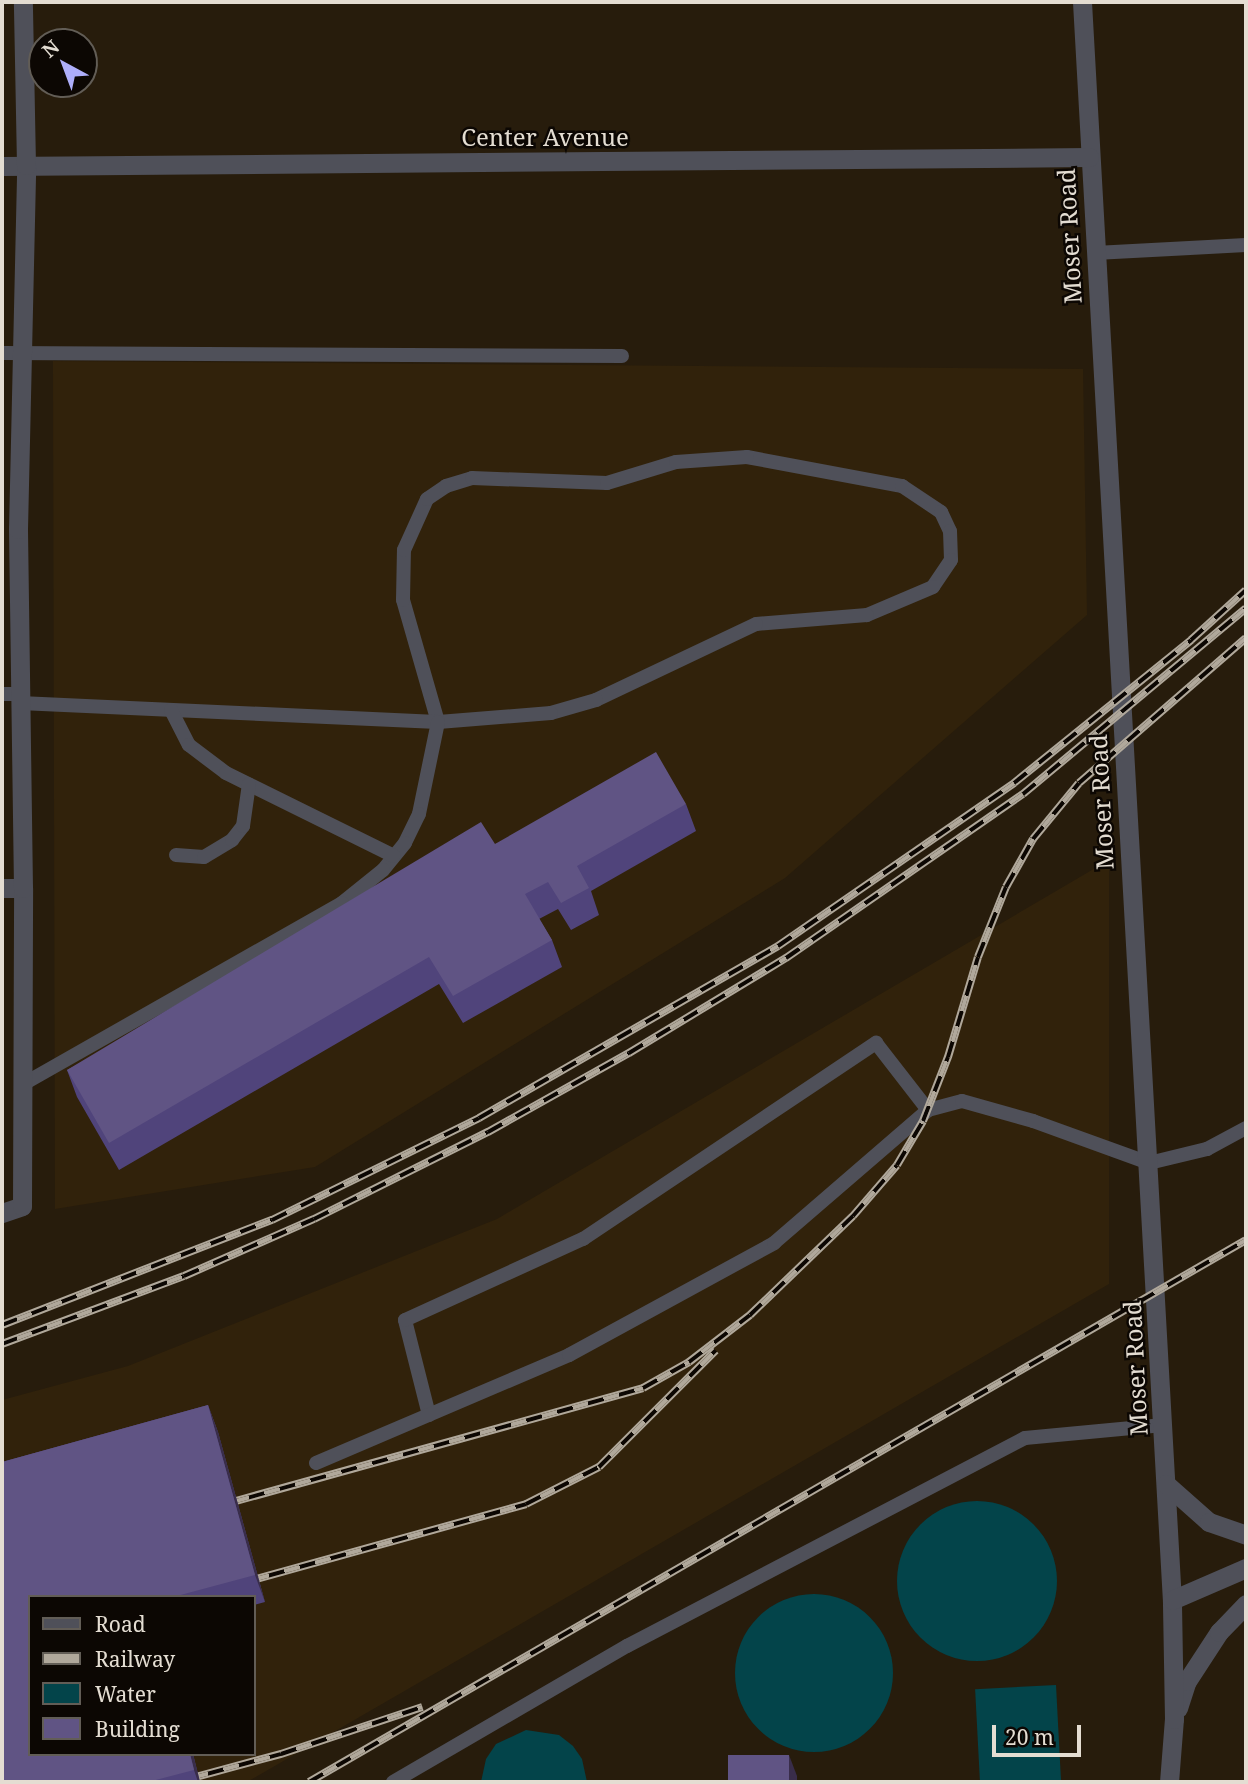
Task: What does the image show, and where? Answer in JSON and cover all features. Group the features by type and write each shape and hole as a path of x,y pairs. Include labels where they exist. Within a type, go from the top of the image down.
{"street":[{"path":"2,1213 22,1206 23,888 10,529 22,352 26,165 23,2"},
{"name":"Moser Road","path":"1082,2 1127,840 1149,1163 1172,1600 1174,1719"},
{"name":"Center Avenue","path":"2,166 1089,157"},
{"path":"2,888 23,888"},
{"path":"1166,1484 1209,1522 1246,1535"},
{"path":"1172,1600 1246,1568"},
{"path":"1169,1782 1174,1719 1187,1681 1219,1632 1246,1604"}],"lane":[{"path":"1095,253 1246,245"},
{"path":"2,352 622,356"},
{"path":"14,697 171,710 438,722 551,713 596,700 756,624 867,615 933,587 951,561 950,531 941,512 902,486 747,457 676,462 607,483 472,478 446,486 427,499 404,550 403,588 438,722 419,814 394,856 342,903 22,1085"},
{"path":"171,710 189,745 249,784 394,856"},
{"path":"176,855 204,857 232,840 243,827 249,784"},
{"path":"429,1415 405,1320 583,1239 876,1043 928,1110"},
{"path":"316,1463 569,1355 774,1243 928,1110 962,1101 1034,1121 1149,1163 1207,1149 1246,1128"},
{"path":"393,1782 628,1646 1025,1438 1163,1425"}],"shaded area":[{"path":"53,361 1083,369 1087,615 785,878 315,1167 55,1209"},
{"path":"1109,860 1109,1284 247,1782 2,1782 2,1400 128,1366 497,1219"}],"water":[{"path":"977,1501 1007,1507 1033,1525 1051,1551 1057,1581 1051,1611 1033,1637 1007,1655 977,1661 947,1655 921,1637 903,1611 897,1581 903,1551 921,1525 947,1507"},
{"path":"814,1594 844,1600 870,1617 887,1643 893,1673 887,1703 870,1729 844,1746 814,1752 784,1746 758,1729 741,1703 735,1673 741,1643 758,1617 784,1600"},
{"path":"1056,1685 1061,1782 980,1782 975,1689"},
{"path":"526,1730 559,1735 573,1746 582,1759 587,1782 481,1782 486,1759 496,1744"}],"building":[{"path":"656,752 686,804 577,866 589,888 561,903 548,882 525,894 552,940 453,996 429,957 109,1143 67,1070 481,822 495,844"},
{"path":"208,1405 255,1575 180,1595 28,1595 28,1756 190,1756 194,1770 148,1782 2,1782 2,1462"},
{"path":"728,1755 789,1755 789,1782 728,1782"}],"railway":[{"path":"2,1325 272,1220 479,1118 778,946 1014,783 1191,640 1246,590"},
{"path":"2,1344 184,1276 314,1219 488,1132 629,1053 786,958 1023,794 1246,608"},
{"path":"218,1506 643,1388 689,1362 750,1315 853,1216 897,1165 923,1121 948,1057 978,957 1006,887 1033,839 1079,783 1246,638"},
{"path":"309,1782 1246,1240"},
{"path":"238,1584 526,1504 599,1467 716,1350"},
{"path":"177,1782 281,1754 422,1707"}]}
